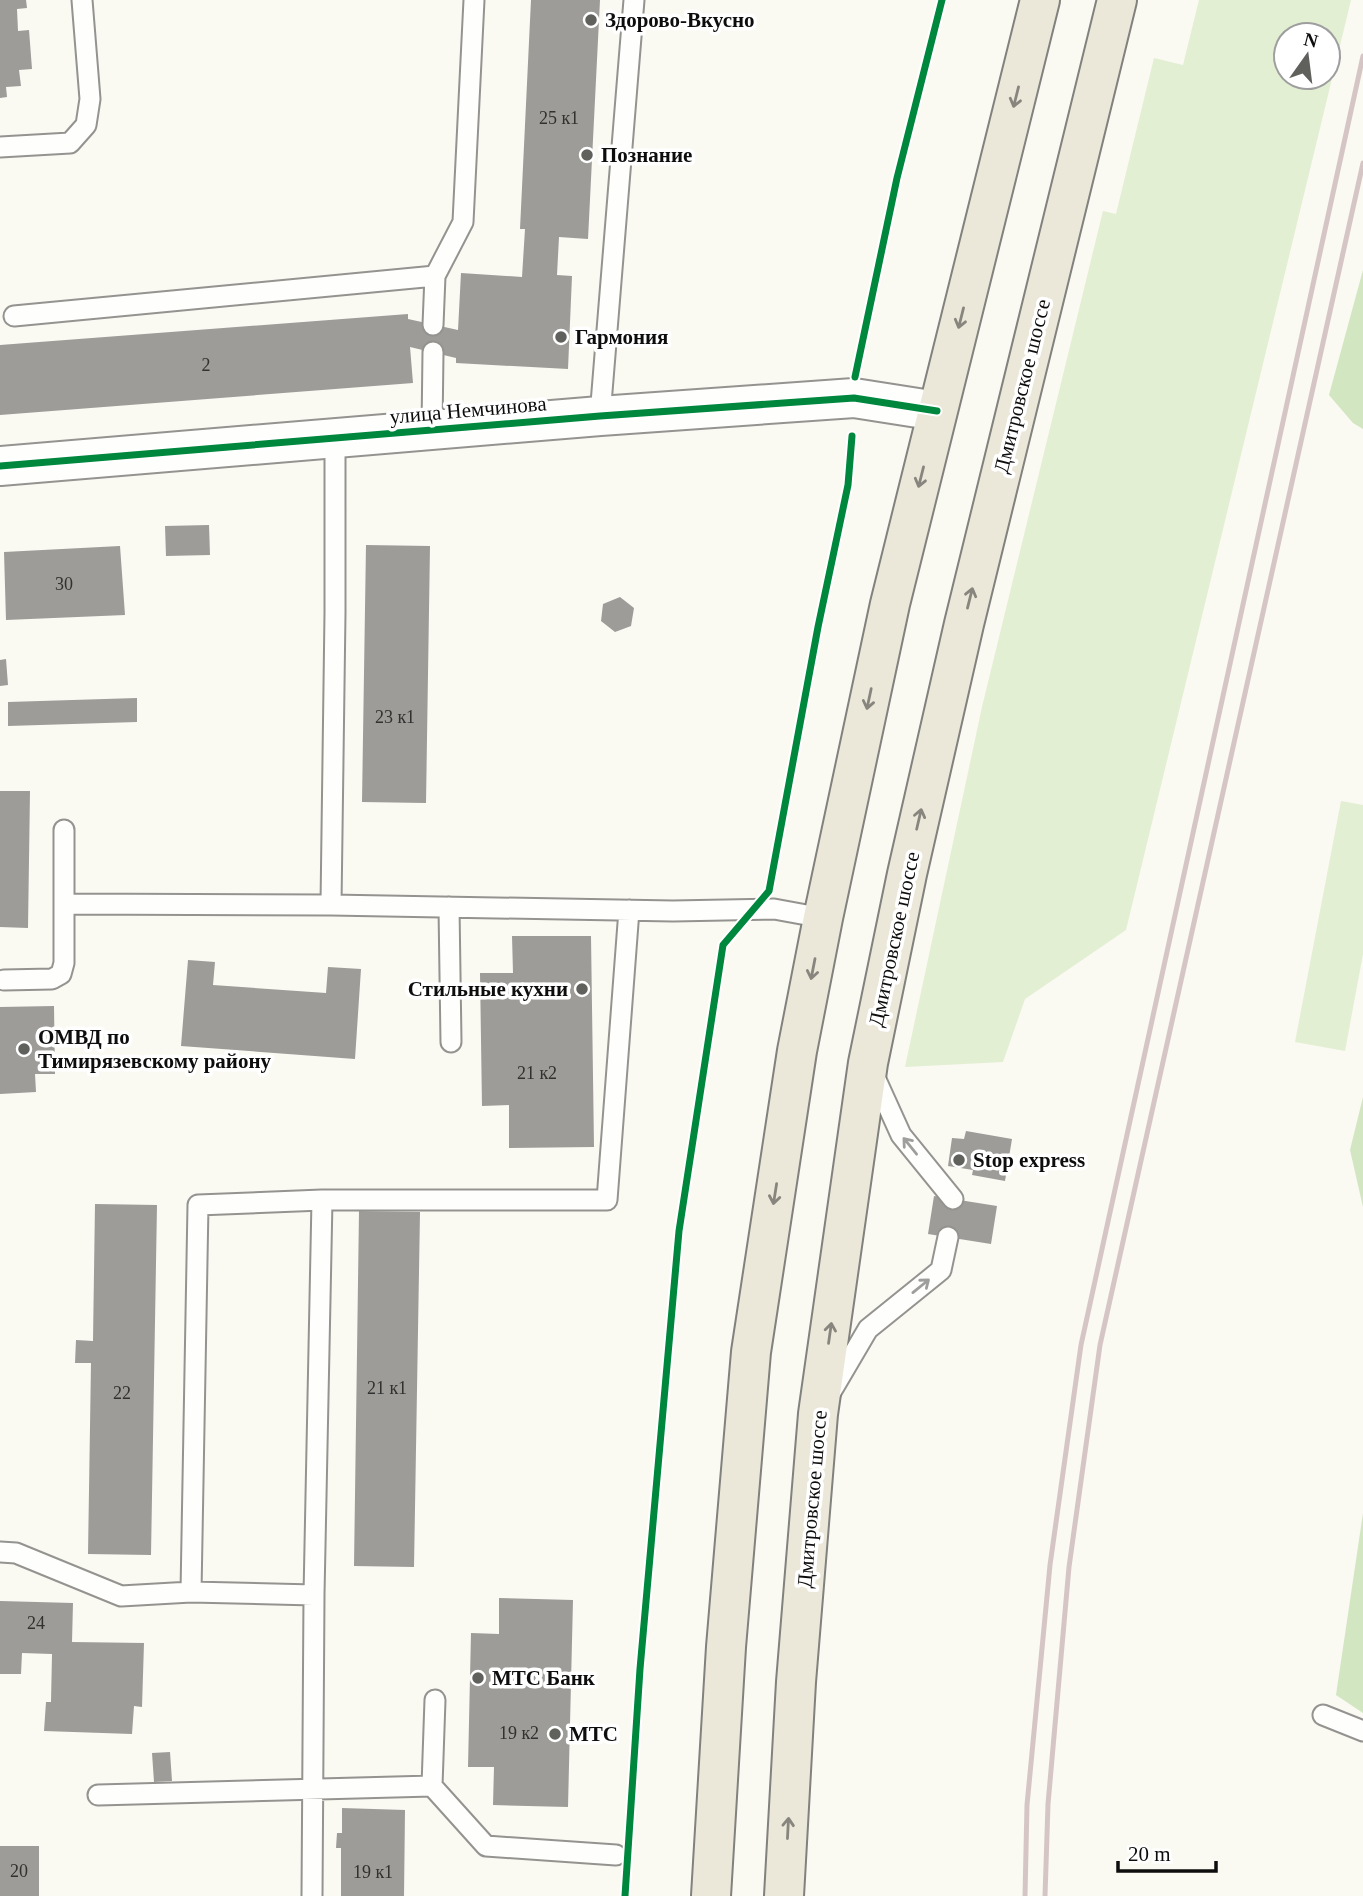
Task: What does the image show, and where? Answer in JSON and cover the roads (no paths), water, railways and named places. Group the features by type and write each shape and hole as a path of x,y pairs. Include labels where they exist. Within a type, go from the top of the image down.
{"main road":[{"path":"711,1896 726,1647 751,1352 797,1051 822,918 890,604 1041,0"},
{"name":"Дмитровское шоссе","path":"784,1896 796,1682 818,1414 868,1063 906,874 964,624 1117,0"}],"street":[{"name":"улица Немчинова","path":"0,466 600,416 854,398 937,411"}],"lane":[{"path":"0,147 70,143 86,125 90,99 82,0"},
{"path":"433,325 435,276 463,222 474,0"},
{"path":"600,416 634,0"},
{"path":"13,316 435,276"},
{"path":"432,430 433,352"},
{"path":"331,905 335,439"},
{"path":"4,980 52,979 61,974 64,964 64,830"},
{"path":"64,904 774,909 822,918"},
{"path":"449,907 451,1042"},
{"path":"191,1592 198,1205 322,1200 607,1200 629,910"},
{"path":"868,1063 901,1135 953,1199"},
{"path":"312,1896 314,1595 322,1200"},
{"path":"818,1414 868,1329 941,1270 948,1237"},
{"path":"0,1552 16,1553 121,1596 191,1592 314,1595"},
{"path":"435,1700 432,1786 486,1846 616,1855"},
{"path":"1323,1715 1363,1731"},
{"path":"98,1795 432,1786"}],"railway":[{"path":"1025,1896 1027,1805 1050,1565 1081,1345 1363,56"},
{"path":"1045,1896 1048,1804 1069,1567 1100,1345 1363,163"}],"place":[{"name":"Здорово-Вкусно","path":"591,20"},
{"name":"Познание","path":"587,155"},
{"name":"Гармония","path":"561,337"},
{"name":"Стильные кухни","path":"582,989"},
{"name":"ОМВД по Тимирязевскому району","path":"24,1049"},
{"name":"Stop express","path":"959,1160"},
{"name":"МТС Банк","path":"478,1678"},
{"name":"МТС","path":"555,1734"}]}
